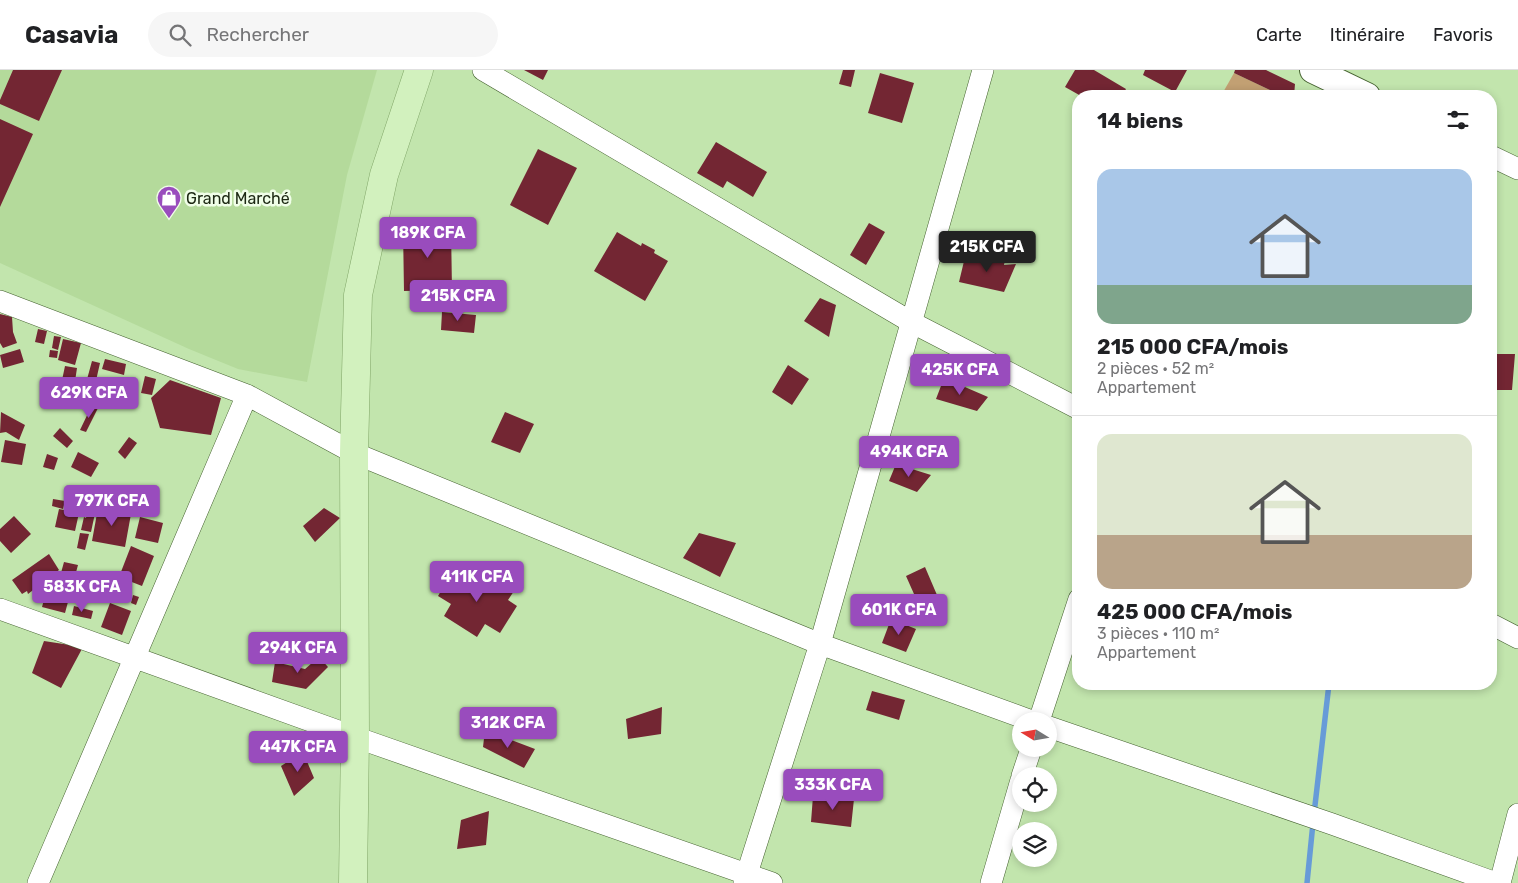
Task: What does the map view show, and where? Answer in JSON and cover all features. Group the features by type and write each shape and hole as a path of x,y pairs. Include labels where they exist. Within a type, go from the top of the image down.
{"main road":[{"path":"353,883 355,737 354,453 358,295 384,176 419,70"}],"street":[{"path":"483,70 911,322 1072,405"},
{"path":"745,879 820,644 983,70"},
{"path":"1313,70 1355,90"},
{"path":"1497,159 1518,169"},
{"path":"0,301 247,395 354,453 820,644 1012,714"},
{"path":"38,883 247,395"},
{"path":"0,609 745,879 772,883"},
{"path":"1042,712 1072,620"},
{"path":"1497,627 1518,638"},
{"path":"1058,730 1332,824 1496,883"},
{"path":"991,883 1012,811"},
{"path":"1500,883 1518,814"}],"shaded area":[{"name":"Grand Marché","path":"0,70 377,70 347,175 307,382 238,369 189,349 0,263"},
{"path":"1234,73 1270,90 1224,90"}],"building":[{"path":"13,70 62,70 39,121 0,104"},
{"path":"524,70 548,70 543,80"},
{"path":"843,70 855,70 851,87 839,84"},
{"path":"1075,70 1094,70 1126,89 1072,91 1065,87"},
{"path":"1145,70 1187,70 1176,90 1171,90 1143,75"},
{"path":"1235,70 1266,70 1295,84 1294,90 1270,90 1234,73"},
{"path":"880,73 914,83 902,123 868,113"},
{"path":"0,119 33,134 0,207"},
{"path":"716,142 767,172 753,197 727,181 723,188 697,173"},
{"path":"538,149 577,168 548,225 510,205"},
{"path":"869,223 885,232 866,265 850,255"},
{"path":"451,227 452,290 404,291 403,228"},
{"path":"617,232 641,246 642,243 655,250 654,253 668,261 645,301 594,271"},
{"path":"991,253 1006,255 1004,265 1016,264 1004,292 959,282 965,257 988,261"},
{"path":"820,298 836,305 829,337 804,321"},
{"path":"442,312 476,315 474,333 441,330"},
{"path":"0,314 12,317 13,332 17,343 3,348 0,343"},
{"path":"38,329 47,331 44,344 35,342"},
{"path":"54,336 61,337 58,350 52,348"},
{"path":"63,339 81,343 75,365 58,360"},
{"path":"20,349 24,362 3,368 0,355"},
{"path":"50,350 58,351 57,358 49,357"},
{"path":"1497,354 1515,354 1512,390 1497,390"},
{"path":"105,359 126,364 124,375 102,369"},
{"path":"92,361 100,363 95,385 86,383"},
{"path":"788,365 809,379 792,405 772,392"},
{"path":"65,366 77,368 74,388 61,385"},
{"path":"145,376 156,379 152,395 141,393"},
{"path":"944,378 988,397 977,411 936,399"},
{"path":"170,380 221,398 211,435 160,428 151,398"},
{"path":"116,382 118,398 101,401 98,385"},
{"path":"92,405 98,408 86,432 80,430"},
{"path":"1,412 25,425 19,440 6,432 0,433"},
{"path":"505,412 534,424 520,453 491,442"},
{"path":"60,428 73,441 67,448 53,436"},
{"path":"129,437 137,443 125,459 118,452"},
{"path":"5,440 26,444 22,465 1,462"},
{"path":"78,452 99,463 91,477 71,467"},
{"path":"47,454 58,458 54,470 43,467"},
{"path":"896,464 931,475 917,492 889,481"},
{"path":"75,488 95,491 94,501 73,497"},
{"path":"53,499 65,501 63,509 52,506"},
{"path":"70,499 83,502 81,512 67,509"},
{"path":"89,503 97,504 91,532 81,530"},
{"path":"98,508 131,514 125,547 92,541"},
{"path":"324,508 340,518 315,542 303,526"},
{"path":"59,509 79,513 75,531 55,527"},
{"path":"14,516 31,534 11,553 0,541 0,529"},
{"path":"140,517 163,523 158,543 135,538"},
{"path":"80,533 89,534 85,550 77,548"},
{"path":"699,533 736,543 720,577 683,558"},
{"path":"131,546 154,556 142,586 119,577"},
{"path":"49,554 59,570 28,594 27,591 22,594 12,580"},
{"path":"64,562 78,565 65,613 42,607 47,589 56,591"},
{"path":"925,567 937,595 918,603 906,576"},
{"path":"455,568 490,589 497,579 514,591 508,600 517,606 500,633 485,624 477,637 444,616 451,604 438,596"},
{"path":"82,576 93,578 90,596 78,594"},
{"path":"133,595 139,597 136,605 131,603"},
{"path":"110,603 131,611 122,635 101,627"},
{"path":"74,606 93,611 91,619 72,615"},
{"path":"891,619 916,629 906,652 882,643"},
{"path":"44,641 83,647 61,688 32,673"},
{"path":"319,657 328,667 306,689 272,682 275,662 305,669"},
{"path":"872,691 905,700 899,720 866,710"},
{"path":"662,707 661,734 628,739 626,719"},
{"path":"485,730 535,749 524,768 483,747"},
{"path":"303,752 314,778 294,796 281,766"},
{"path":"813,796 854,799 851,827 811,822"},
{"path":"489,811 486,845 457,849 461,820"}],"waterway":[{"path":"1314,814 1328,690"},
{"path":"1307,883 1313,823"}],"place":[{"name":"Grand Marché","path":"169,219"}]}
